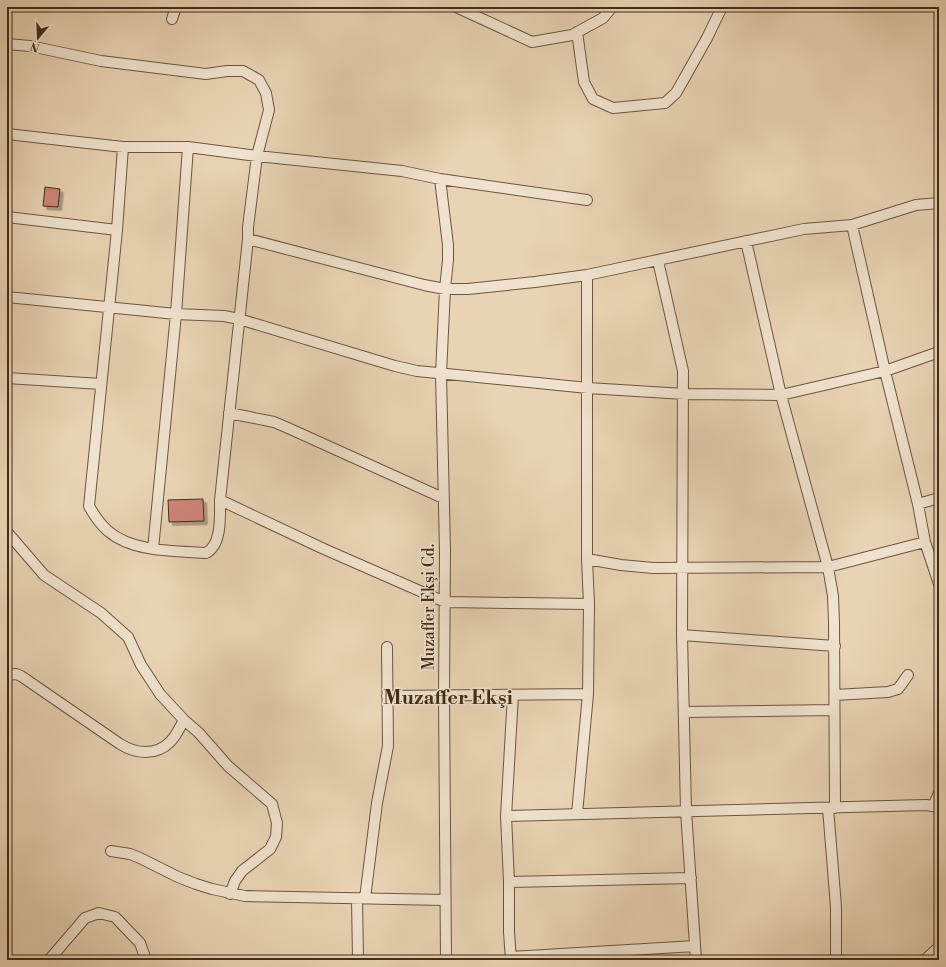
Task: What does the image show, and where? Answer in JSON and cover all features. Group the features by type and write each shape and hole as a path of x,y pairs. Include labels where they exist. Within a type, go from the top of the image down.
{"street":[{"path":"172,19 176,7"},
{"path":"456,7 472,10 532,42 572,35 603,18 612,7"},
{"path":"578,32 584,82 593,99 613,108 665,103 676,93 707,38 722,7"},
{"path":"7,44 30,46 101,61 206,74 227,71 243,72 259,80 266,93 269,110 257,156 248,227 248,240 220,500 220,520 216,543 211,550 206,552 153,549 122,541 108,531 97,519 89,506 117,230 122,147"},
{"path":"7,134 122,147 188,147 257,156 402,170 440,179 587,200"},
{"path":"153,549 176,314 188,147"},
{"name":"Muzaffer Ekşi Cd.","path":"440,179 448,245 448,260 444,288 441,374 445,551 444,696 446,960"},
{"path":"248,240 424,285 468,289 587,275 804,229 852,225 916,205 939,203"},
{"path":"7,217 117,230"},
{"path":"852,225 885,371 918,504 925,542 939,584"},
{"path":"746,241 781,394 828,567 833,596 835,646 831,808 836,907 836,960"},
{"path":"658,261 683,370 682,635 686,811 696,960"},
{"path":"577,814 588,694 589,604 587,559 587,275"},
{"path":"7,297 176,314 224,316 239,319 395,366 417,371 588,388 684,394 781,394 885,371 939,352"},
{"path":"7,378 101,384"},
{"path":"229,413 274,422 443,498"},
{"path":"918,504 939,498"},
{"path":"220,500 324,549 445,602 589,604"},
{"path":"7,532 44,575 101,614 128,637 141,665 160,694 228,766 272,804 275,810 277,823 276,837 270,849 242,871 235,881 230,894"},
{"path":"587,559 638,567 828,567 925,542"},
{"path":"682,635 835,646"},
{"path":"358,960 361,899 388,746 387,647"},
{"path":"7,675 16,674 21,676 120,744 134,751 148,752 166,745 171,741 184,720"},
{"path":"834,695 888,692 898,689 908,675"},
{"path":"387,696 588,694"},
{"path":"513,695 506,816 511,958 695,946"},
{"path":"684,712 834,710"},
{"path":"506,816 926,805 936,807 939,793"},
{"path":"111,851 125,853 140,858 178,877 212,890 230,894 260,897 445,900"},
{"path":"509,882 691,878"},
{"path":"49,960 85,918 99,913 115,917 140,943 146,960"},
{"path":"925,960 939,947"}],"building":[{"path":"45,187 60,189 58,207 43,206"},
{"path":"203,499 204,521 169,522 168,500"}],"district":[{"name":"Muzaffer Ekşi","path":"448,698"}]}
